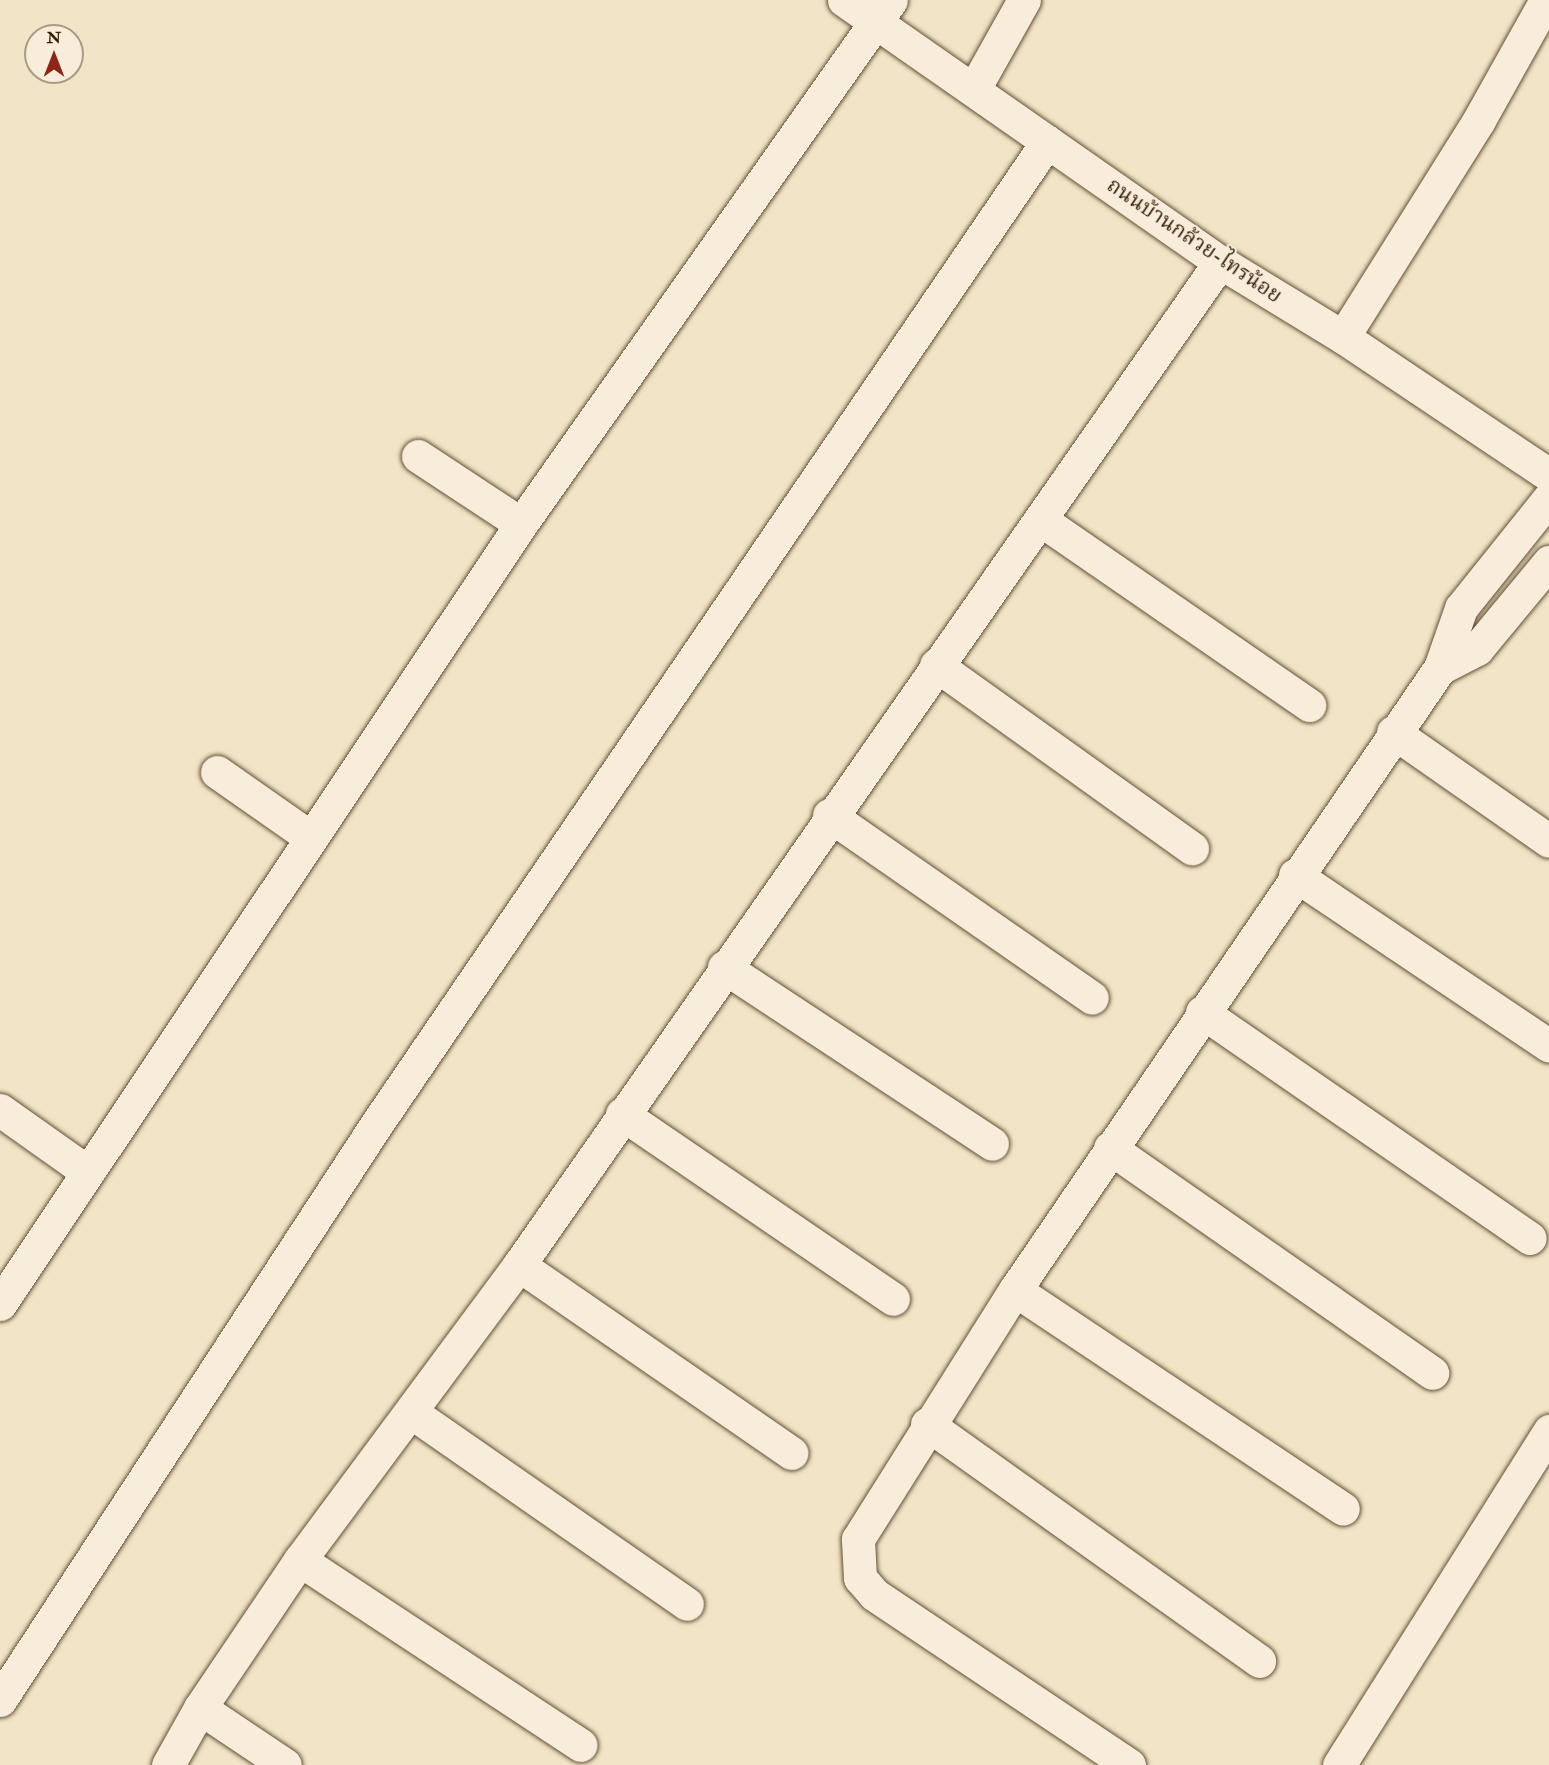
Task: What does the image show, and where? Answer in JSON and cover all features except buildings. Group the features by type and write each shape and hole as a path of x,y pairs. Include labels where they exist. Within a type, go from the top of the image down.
{"street":[{"name":"ถนนบ้านกล้วย-ไทรน้อย","path":"844,0 884,11 974,89 1047,142 1220,262 1343,337 1549,475"},
{"path":"974,89 1024,0"},
{"path":"1343,337 1479,120 1546,0"},
{"path":"0,1305 86,1171 521,524 884,11"},
{"path":"0,1700 378,1122 1047,142"},
{"path":"168,1765 200,1708 300,1560 519,1265 829,815 1041,520 1220,262"},
{"path":"418,456 521,524"},
{"path":"1129,1765 874,1594 860,1578 858,1539 927,1424 1015,1290 1393,732 1440,668 1461,608 1549,498"},
{"path":"1041,520 1310,705"},
{"path":"1440,668 1477,650 1549,562"},
{"path":"936,665 1192,848"},
{"path":"1393,732 1549,841"},
{"path":"217,772 310,837"},
{"path":"829,815 1092,998"},
{"path":"1296,875 1549,1046"},
{"path":"724,967 993,1144"},
{"path":"1202,1012 1530,1238"},
{"path":"0,1110 86,1171"},
{"path":"622,1114 892,1299"},
{"path":"1110,1148 1432,1373"},
{"path":"519,1265 792,1453"},
{"path":"1015,1290 1343,1509"},
{"path":"411,1412 687,1604"},
{"path":"927,1424 1259,1661"},
{"path":"1339,1765 1549,1431"},
{"path":"300,1560 581,1745"},
{"path":"200,1708 285,1765"}]}
